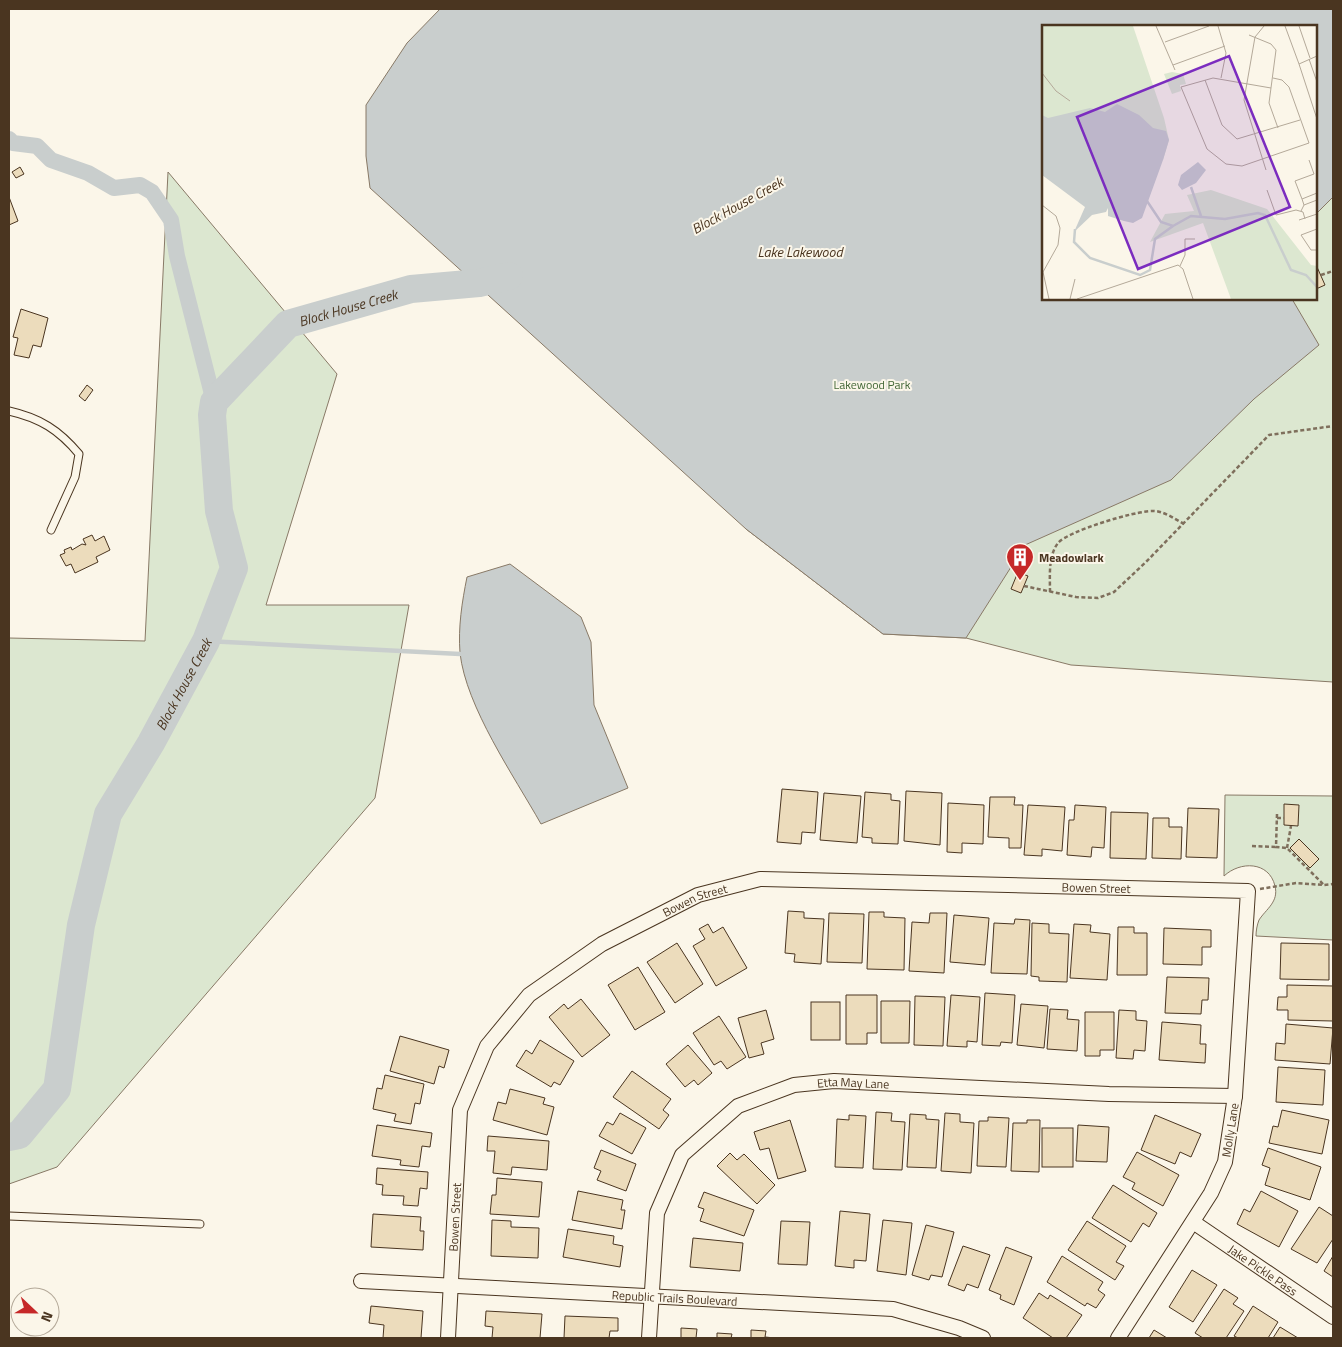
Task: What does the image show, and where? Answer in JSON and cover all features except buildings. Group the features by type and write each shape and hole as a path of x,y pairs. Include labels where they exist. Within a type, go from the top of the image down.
{"street":[{"name":"Bowen Street","path":"448,1338 460,1110 487,1046 529,995 602,944 698,895 760,879 1248,891"},
{"name":"Molly Lane","path":"1118,1338 1211,1193 1225,1162 1236,1096 1248,891"},
{"name":"Etta May Lane","path":"649,1338 657,1213 682,1155 738,1106 794,1085 834,1081 1109,1094 1236,1096"},
{"name":"Jake Pickle Pass","path":"1193,1222 1333,1317"},
{"name":"Republic Trails Boulevard","path":"361,1281 893,1309 959,1328 984,1338"}],"lane":[{"path":"9,411 32,416 65,437 79,454 75,477 51,530"},
{"path":"9,1216 200,1224"}],"path":[{"path":"1321,275 1333,272"},
{"path":"1024,586 1050,592 1098,598 1114,592 1184,524 1269,435 1333,426"},
{"path":"1050,592 1054,548 1059,541 1080,529 1153,510 1184,524"},
{"path":"1276,847 1277,816 1284,818"},
{"path":"1286,848 1291,826"},
{"path":"1252,846 1286,848 1324,885"},
{"path":"1248,891 1296,883 1333,884"}],"green space":[{"name":"Lakewood Park","path":"1333,9 1333,682 1071,665 966,638 883,634 746,529 907,14"},
{"path":"168,172 337,374 266,605 409,605 375,798 57,1167 9,1184 9,638 145,641"},
{"path":"1225,795 1333,796 1333,940 1256,936 1259,920 1274,901 1275,886 1267,872 1253,866 1238,868 1224,876"}],"water":[{"name":"Lake Lakewood","path":"440,9 1333,9 1333,197 1317,213 1317,25 1042,25 1042,300 1293,300 1319,345 1254,399 1171,480 1025,545 966,638 883,634 746,529 370,188 366,156 366,105 407,43"},
{"path":"510,564 581,617 591,642 594,705 628,788 541,824 481,718 471,696 460,653 461,615 467,577"}],"waterway":[{"path":"9,139 13,143 37,146 51,160 88,173 114,188 140,185 152,192 171,220 177,256 214,402"},
{"name":"Block House Creek","path":"9,1137 19,1135 57,1089 81,925 108,814 151,743 206,641 234,568 219,511 212,415 214,402 288,324 411,289 479,283 509,276"},
{"path":"206,641 460,654"}],"place":[{"name":"Meadowlark","path":"1020,581"}]}
